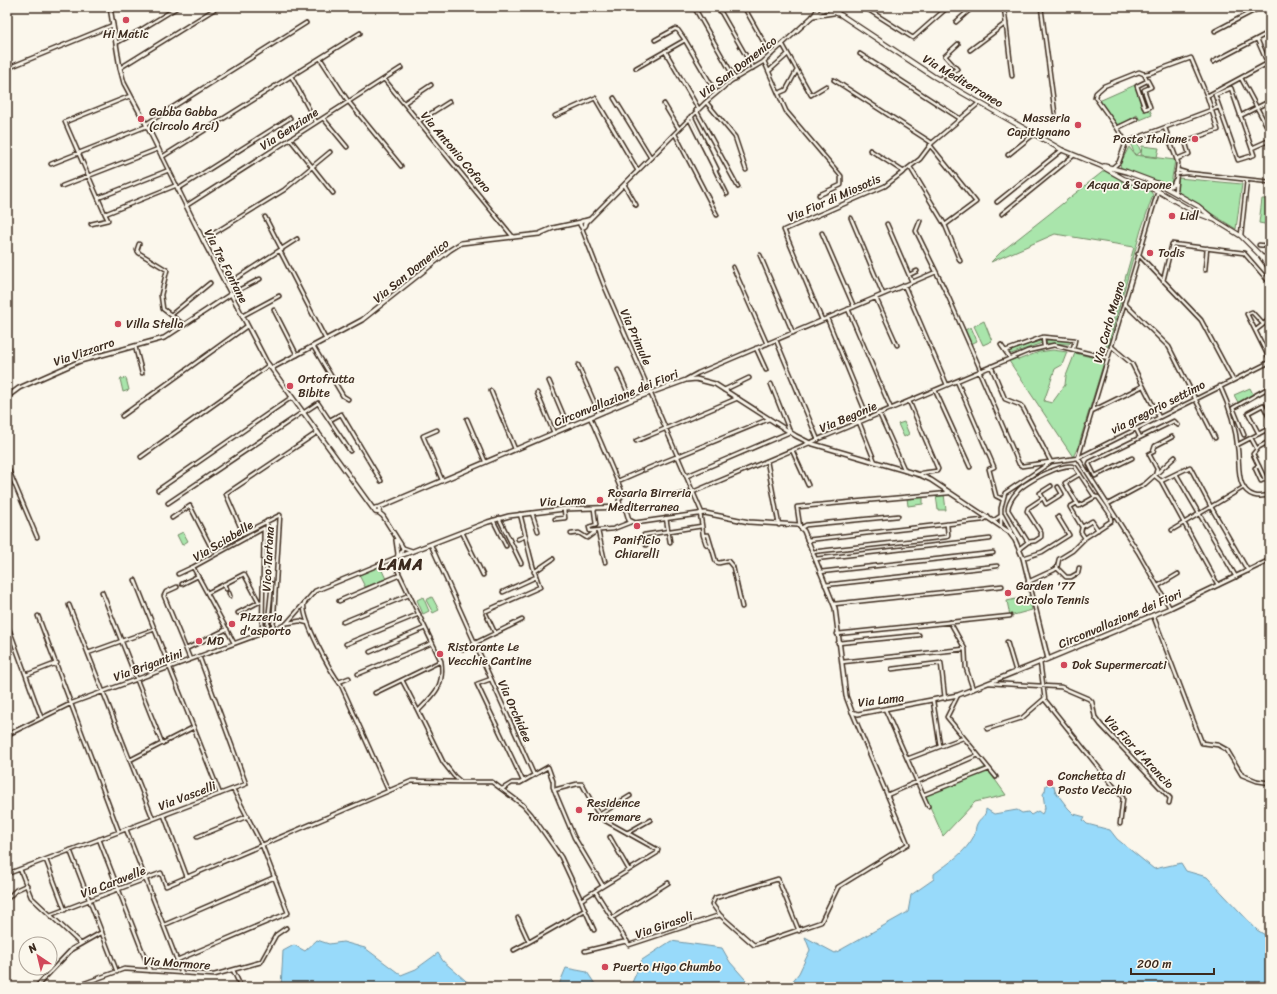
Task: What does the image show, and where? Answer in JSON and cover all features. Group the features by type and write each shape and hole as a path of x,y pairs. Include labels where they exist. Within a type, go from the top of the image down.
{"main road":[{"path":"833,7 841,15"},
{"path":"824,8 841,15"},
{"name":"Via Mediterraneo","path":"841,15 939,79 1073,156 1100,166"},
{"path":"1100,166 1121,170 1177,194 1241,236 1270,264"},
{"path":"1100,166 1129,180 1158,191 1190,210 1215,220"},
{"path":"1129,180 1126,176 1131,174"},
{"path":"1190,210 1196,209 1194,204"},
{"path":"1260,255 1270,269"}],"street":[{"name":"Via Tre Fontane","path":"110,7 120,68 130,96 169,170 202,240 247,326 269,365 319,432 374,510"},
{"path":"116,43 178,7"},
{"path":"120,68 218,7"},
{"path":"694,7 735,79"},
{"path":"718,7 753,68"},
{"path":"744,7 771,55"},
{"path":"864,7 913,38 948,7"},
{"path":"956,22 973,7"},
{"path":"1004,7 1012,76"},
{"path":"1041,7 1055,113"},
{"path":"1215,31 1261,7"},
{"name":"Via San Domenico","path":"813,16 824,8"},
{"name":"Via San Domenico","path":"272,368 372,314 450,250 461,243 540,234 553,228 582,224 592,219 697,109 735,79 764,61 813,16 824,8"},
{"path":"813,16 835,13"},
{"path":"51,164 146,125 306,23"},
{"path":"970,50 1006,23"},
{"path":"10,79 8,68 113,25"},
{"path":"655,40 675,29 678,30 716,93"},
{"path":"1213,62 1270,32"},
{"path":"162,157 360,34"},
{"path":"1257,39 1269,63 1270,69"},
{"path":"636,68 685,40"},
{"path":"939,79 957,69 945,56 958,44"},
{"path":"783,45 811,95 826,86"},
{"path":"665,52 738,187"},
{"path":"769,71 788,54"},
{"path":"860,54 959,118"},
{"path":"320,58 348,101 401,166"},
{"path":"1126,142 1095,97 1096,93 1104,86 1139,72 1144,74 1191,58 1207,96 1210,111 1218,130 1185,141 1189,154 1177,159"},
{"path":"764,61 786,111 841,176 841,185 819,195"},
{"path":"1207,96 1269,63"},
{"name":"Via Genziane","path":"186,206 401,68"},
{"path":"779,93 786,90 797,69"},
{"path":"1144,74 1151,87 1144,90 1150,107 1145,109 1137,86 1147,81"},
{"path":"291,76 316,122"},
{"name":"Via Antonio Cofano","path":"384,78 514,237"},
{"path":"1241,78 1270,132"},
{"path":"834,80 931,144 976,202 945,225"},
{"path":"404,103 431,85"},
{"path":"1230,88 1240,116 1254,155 1238,160 1215,95 1230,88"},
{"path":"91,224 108,220 65,122 130,96"},
{"path":"555,116 595,98 638,171"},
{"path":"614,98 650,158"},
{"path":"419,121 448,102"},
{"path":"706,102 735,137 746,170"},
{"name":"Via Fior di Miosotis","path":"822,320 784,230 885,186 920,159 931,144 979,102"},
{"path":"1240,116 1270,102"},
{"path":"664,104 679,129"},
{"path":"1126,142 1219,107"},
{"path":"690,117 718,169"},
{"path":"690,117 727,194"},
{"path":"106,214 177,187 290,118"},
{"path":"323,118 347,147"},
{"path":"1117,128 1136,119"},
{"path":"1165,128 1177,159 1177,194"},
{"path":"674,134 717,214"},
{"path":"1008,155 1034,134"},
{"path":"290,139 333,194"},
{"path":"1252,148 1270,140"},
{"path":"1112,168 1119,162 1126,142"},
{"path":"62,186 158,149"},
{"path":"870,150 904,172"},
{"path":"997,202 1062,150"},
{"path":"202,240 284,190 313,168 330,152"},
{"path":"1002,214 1073,156"},
{"path":"1119,162 1121,170"},
{"path":"910,167 945,225 960,261"},
{"path":"98,198 169,170"},
{"path":"1177,170 1187,173 1270,182"},
{"path":"1176,174 1187,173"},
{"path":"1166,188 1173,185 1176,179"},
{"path":"1241,236 1247,180"},
{"path":"625,186 636,205"},
{"name":"Via Carlo Magno","path":"1078,458 1158,191"},
{"path":"265,217 326,340"},
{"path":"851,218 883,294"},
{"path":"920,221 916,231 980,371"},
{"name":"Via Primule","path":"582,224 583,234 687,476 701,513 703,535"},
{"path":"887,224 912,282"},
{"path":"822,233 854,306"},
{"path":"226,285 297,239"},
{"path":"139,244 137,250 139,253 167,270 162,290 161,302 164,311 184,325"},
{"path":"1163,281 1172,244 1244,253 1270,283"},
{"path":"1259,245 1270,246"},
{"path":"1204,270 1207,248"},
{"path":"1138,254 1201,320 1233,380"},
{"path":"760,256 793,333"},
{"path":"733,268 767,344"},
{"path":"909,275 917,271"},
{"path":"686,380 698,373 936,272"},
{"path":"231,294 260,279"},
{"path":"171,315 210,284"},
{"path":"904,286 947,385"},
{"name":"Via Vizzarro","path":"7,397 19,388 80,361 162,339 231,294"},
{"path":"242,316 279,296"},
{"path":"876,298 897,345"},
{"path":"1124,303 1169,347 1215,438"},
{"path":"848,309 891,409"},
{"path":"274,310 297,355"},
{"path":"1263,324 1252,312 1247,314 1270,361"},
{"path":"827,318 868,418"},
{"path":"1256,330 1270,319"},
{"path":"122,416 247,326"},
{"path":"1043,337 1044,346 1054,345 1108,358"},
{"path":"1005,351 1043,337 1075,340 1073,349"},
{"path":"776,340 818,440"},
{"path":"1001,345 1010,358"},
{"path":"135,346 142,372"},
{"path":"313,346 343,396 348,398"},
{"name":"Via Begonie","path":"672,496 693,492 1010,358 1044,346"},
{"path":"1111,346 1132,364 1159,417"},
{"path":"756,348 766,370"},
{"name":"via gregorio settimo","path":"980,371 1020,465 1078,458 1270,361"},
{"path":"141,457 269,365"},
{"path":"578,366 599,413"},
{"path":"992,366 1005,399 1023,408 1051,462 1009,489 1002,499 1001,526"},
{"path":"618,370 631,400"},
{"path":"724,390 749,378"},
{"name":"Circonvallazione dei Fiori","path":"374,510 376,507 378,510 442,480 631,400 686,380 702,380 738,398 790,432 810,443 905,472 920,475 1001,526 1015,540 1019,549 1048,659 1170,608 1219,586 1270,560"},
{"path":"549,381 568,426"},
{"path":"957,381 994,467 990,468 989,471 996,496 1002,499"},
{"path":"687,476 790,432 771,384"},
{"path":"1092,411 1143,386"},
{"path":"1220,386 1231,410 1242,484 1251,495 1259,497 1270,494"},
{"path":"1244,435 1233,408 1270,387"},
{"path":"936,390 970,468"},
{"path":"491,391 515,449"},
{"path":"537,394 554,432"},
{"path":"158,490 292,397"},
{"path":"636,441 738,398"},
{"path":"909,401 938,469 937,471 922,473 920,475"},
{"path":"168,503 318,403 350,451"},
{"path":"1259,434 1248,413 1264,405 1270,418"},
{"path":"879,413 905,472"},
{"path":"330,420 341,414 380,481"},
{"path":"590,417 623,494 619,500 621,507 626,510 631,522"},
{"path":"467,419 485,462"},
{"path":"618,481 770,419"},
{"path":"1095,476 1089,464 1090,462 1174,421 1178,425"},
{"path":"859,422 875,462"},
{"path":"1237,445 1270,428"},
{"path":"1136,429 1140,437"},
{"path":"437,430 423,436 442,480"},
{"path":"243,533 226,494 319,432"},
{"path":"1155,476 1157,469 1149,454 1153,452 1155,446 1172,437"},
{"path":"1251,438 1257,449"},
{"path":"1259,466 1254,468 1261,481 1265,479 1259,466 1253,454 1257,449 1270,441"},
{"path":"792,450 808,485"},
{"path":"1108,504 1145,484 1176,457"},
{"path":"1028,582 1057,568 1059,559 1072,551 1085,538 1111,521 1108,504 1087,474 1078,458"},
{"path":"1091,479 1132,458"},
{"path":"767,461 780,526"},
{"path":"1028,542 1008,510 1008,506 1017,492 1052,470 1072,465 1080,474 1095,497 1098,497 1110,510 1158,586 1170,608"},
{"path":"7,466 37,537"},
{"path":"1161,481 1190,467 1210,507 1248,571"},
{"path":"1080,474 1065,483 1077,503 1079,506 1095,497"},
{"path":"1082,477 1087,474"},
{"path":"1176,474 1236,577"},
{"path":"1155,476 1161,481 1219,586"},
{"path":"1051,486 1040,493 1046,504 1062,494 1058,487"},
{"path":"1172,530 1244,487"},
{"path":"801,527 797,507 949,493"},
{"path":"1019,549 1028,542 1039,539 1041,533 1027,511 1028,508 1043,498"},
{"path":"1077,503 1070,507 1082,527 1081,532 1085,538"},
{"name":"Vico Tartana","path":"172,518 190,506 212,549 280,515 273,629"},
{"name":"Via Lama","path":"399,556 416,551 499,518 532,512 564,509 621,507"},
{"path":"555,519 564,518 564,509"},
{"path":"594,509 596,525 589,527 590,531 613,528 631,522 701,513 727,516 749,522 801,527 806,525 898,516"},
{"path":"378,510 396,540 403,548 407,551 416,551"},
{"path":"532,512 538,531"},
{"path":"495,633 486,613 540,587 534,572 520,514"},
{"path":"993,521 1002,515"},
{"path":"1002,515 1015,540"},
{"path":"807,540 984,520 988,517"},
{"path":"1022,558 1042,552 1069,535 1058,517"},
{"path":"499,518 522,563"},
{"path":"666,518 670,542"},
{"path":"493,520 506,546"},
{"name":"Via Sciabelle","path":"267,521 266,581 272,584 267,631"},
{"path":"1082,527 1092,521 1098,530"},
{"path":"811,552 946,537 948,535 947,524"},
{"path":"646,544 644,535 702,526"},
{"name":"Via Lama","path":"801,527 833,604 846,696 852,712 858,714 945,699 1048,659"},
{"name":"Via Sciabelle","path":"234,643 193,567 264,528 260,602 262,633"},
{"path":"571,534 579,533 586,538 596,531"},
{"path":"596,531 605,562"},
{"path":"462,532 482,575"},
{"path":"712,548 706,544 703,535 708,535 712,548 716,562 719,563 728,561 733,567 742,606"},
{"path":"518,539 526,536"},
{"path":"815,559 990,539"},
{"path":"396,540 399,556"},
{"name":"Via Orchidee","path":"431,545 534,775"},
{"path":"403,548 396,567 441,662 442,679 439,686 434,695 418,711"},
{"path":"390,560 398,549"},
{"path":"820,572 993,554"},
{"name":"Via Brigantini","path":"7,735 42,716 72,703 287,623 315,592 328,585 399,556"},
{"path":"534,572 553,558"},
{"path":"825,586 997,566"},
{"path":"178,574 193,567"},
{"path":"1057,568 1066,577 1072,577 1078,572 1079,568"},
{"path":"207,593 244,574 260,602 238,613"},
{"path":"1158,586 1178,574"},
{"path":"339,601 400,575"},
{"path":"182,584 198,576"},
{"path":"503,592 536,577"},
{"path":"135,580 220,794"},
{"path":"224,584 226,589"},
{"path":"833,604 1002,586"},
{"path":"177,587 166,592 164,596 190,659"},
{"path":"102,592 162,743"},
{"path":"343,622 409,595"},
{"path":"304,603 304,612 331,672 339,682 388,790"},
{"path":"69,605 153,819"},
{"path":"299,609 304,612"},
{"path":"346,644 419,614"},
{"path":"294,615 300,620 309,623"},
{"path":"1153,615 1202,743 1218,745 1227,750 1242,775 1257,781 1270,783"},
{"path":"38,616 72,703 119,832"},
{"path":"837,634 1010,616"},
{"path":"287,623 300,620"},
{"path":"463,649 522,620"},
{"path":"950,622 965,649 966,668 973,689"},
{"path":"7,624 42,716"},
{"path":"370,652 425,628"},
{"path":"88,653 155,629"},
{"path":"186,649 227,630"},
{"path":"838,643 919,635"},
{"path":"7,639 12,637"},
{"path":"1007,642 1016,672"},
{"path":"358,674 432,643"},
{"path":"841,662 965,649"},
{"name":"Via Vascelli","path":"7,874 246,784 198,656"},
{"path":"375,693 441,662"},
{"path":"1040,662 1044,699 1123,798 1120,824"},
{"path":"892,669 941,663 945,699"},
{"path":"26,675 57,664"},
{"path":"339,682 348,678"},
{"path":"491,679 478,684 523,781"},
{"path":"402,680 443,762 454,776 462,782 492,782 527,810 558,852 594,930"},
{"name":"Via Fior d'Arancio","path":"988,683 1064,688 1091,701 1095,716 1101,725 1170,798 1169,802"},
{"path":"958,695 946,717 996,778"},
{"path":"987,729 1022,718 1044,699"},
{"path":"933,701 940,746"},
{"path":"885,710 928,806"},
{"path":"799,931 778,879 715,898 712,904 720,915 754,944 799,931 821,922 838,887 908,844 852,712"},
{"path":"130,760 194,727"},
{"path":"907,759 963,738"},
{"path":"887,795 978,755"},
{"path":"502,789 512,783 520,783 548,768 554,790 574,837 603,886"},
{"path":"923,795 989,769"},
{"name":"Via Caravelle","path":"50,915 161,873 166,886 412,780 462,782"},
{"path":"554,790 582,784 599,815 611,825 656,848 658,852 581,900"},
{"path":"177,960 288,913 262,845 233,788"},
{"path":"599,815 630,796"},
{"path":"164,815 187,877"},
{"path":"197,837 248,816"},
{"path":"627,834 650,820"},
{"path":"126,829 182,973"},
{"path":"610,837 629,870"},
{"path":"99,839 150,971"},
{"path":"70,850 117,972"},
{"path":"46,860 65,910"},
{"path":"20,869 31,896 81,944"},
{"path":"164,925 275,877"},
{"path":"612,918 668,883"},
{"path":"7,899 16,890 27,885"},
{"name":"Via Girasoli","path":"596,891 631,946 720,915"},
{"path":"514,950 585,910"},
{"path":"518,918 530,942"},
{"name":"Via Mormore","path":"74,987 124,969 214,975 233,970 261,962 276,935 286,928"},
{"path":"36,987 72,949 102,932"},
{"path":"585,951 627,941"},
{"path":"233,970 241,987"}],"green space":[{"path":"1135,85 1144,110 1149,108 1152,115 1140,120 1137,115 1126,122 1117,125 1099,101"},
{"path":"1137,142 1141,152 1135,155 1131,145"},
{"path":"1142,146 1159,148 1157,157 1141,155"},
{"path":"1129,147 1135,155 1175,160 1171,184 1165,186 1121,168 1120,164"},
{"path":"1105,170 1149,189 1153,195 1141,230 1108,347 1106,346 1134,247 1055,234 991,262 1001,252"},
{"path":"1178,178 1242,184 1236,229 1179,193 1177,189"},
{"path":"1262,199 1270,199 1270,225 1259,223"},
{"path":"984,321 992,341 983,345 974,326"},
{"path":"971,327 977,341 971,344 965,330"},
{"path":"1047,340 1067,340 1071,342 1069,344 1046,343"},
{"path":"1040,341 1042,343 1011,354 1008,351"},
{"path":"1053,350 1067,352 1062,365 1055,369 1044,401 1052,403 1065,385 1066,376 1075,353 1103,360 1104,362 1078,447 1073,457 1009,361 1017,358 1018,360 1039,352"},
{"path":"126,378 129,390 123,392 120,379"},
{"path":"1250,388 1254,396 1239,404 1234,395"},
{"path":"904,422 909,434 904,437 898,424"},
{"path":"944,494 946,510 938,510 936,495"},
{"path":"923,496 923,504 908,506 907,498"},
{"path":"183,532 188,541 182,545 177,535"},
{"path":"380,566 386,579 365,587 359,575"},
{"path":"1029,596 1032,610 1010,616 1007,601"},
{"path":"423,597 429,611 423,614 417,600"},
{"path":"432,597 439,610 433,613 426,600"},
{"path":"986,767 1006,795 975,802 943,836 924,793"}],"water":[{"path":"1049,784 1054,786 1055,791 1074,814 1085,817 1083,820 1087,824 1110,830 1117,839 1154,869 1181,863 1186,871 1207,877 1257,930 1270,938 1270,987 788,987 799,973 810,950 805,937 835,953 908,912 911,895 934,879 934,874 957,857 966,847 974,836 976,825 985,814 986,809 994,814 1017,810 1022,813 1028,812 1031,815 1038,811 1042,814 1045,808 1043,794 1046,785"},
{"path":"317,940 329,944 343,942 365,948 401,975 416,969 438,953 443,961 473,987 281,987 283,951 294,945 305,951"},
{"path":"671,941 722,948 730,962 752,987 630,987 642,960"},
{"path":"566,968 587,972 595,984 601,987 558,987"}],"place":[{"name":"Hi Matic","path":"126,20"},
{"name":"Gabba Gabba (circolo Arci)","path":"141,119"},
{"name":"Masseria Capitignano","path":"1078,125"},
{"name":"Poste Italiane","path":"1195,139"},
{"name":"Acqua & Sapone","path":"1079,185"},
{"name":"Lidl","path":"1172,216"},
{"name":"Todis","path":"1150,253"},
{"name":"Villa Stella","path":"118,324"},
{"name":"Ortofrutta Bibite","path":"290,386"},
{"name":"Rosaria Birreria Mediterranea","path":"600,500"},
{"name":"Panificio Chiarelli","path":"637,526"},
{"name":"Garden '77 Circolo Tennis","path":"1008,593"},
{"name":"Pizzeria d'asporto","path":"232,624"},
{"name":"MD","path":"199,641"},
{"name":"Ristorante Le Vecchie Cantine","path":"440,654"},
{"name":"Dok Supermercati","path":"1064,665"},
{"name":"Conchetta di Posto Vecchio","path":"1050,783"},
{"name":"Residence Torremare","path":"579,810"},
{"name":"Puerto Higo Chumbo","path":"605,967"}],"district":[{"name":"LAMA","path":"401,564"}]}
